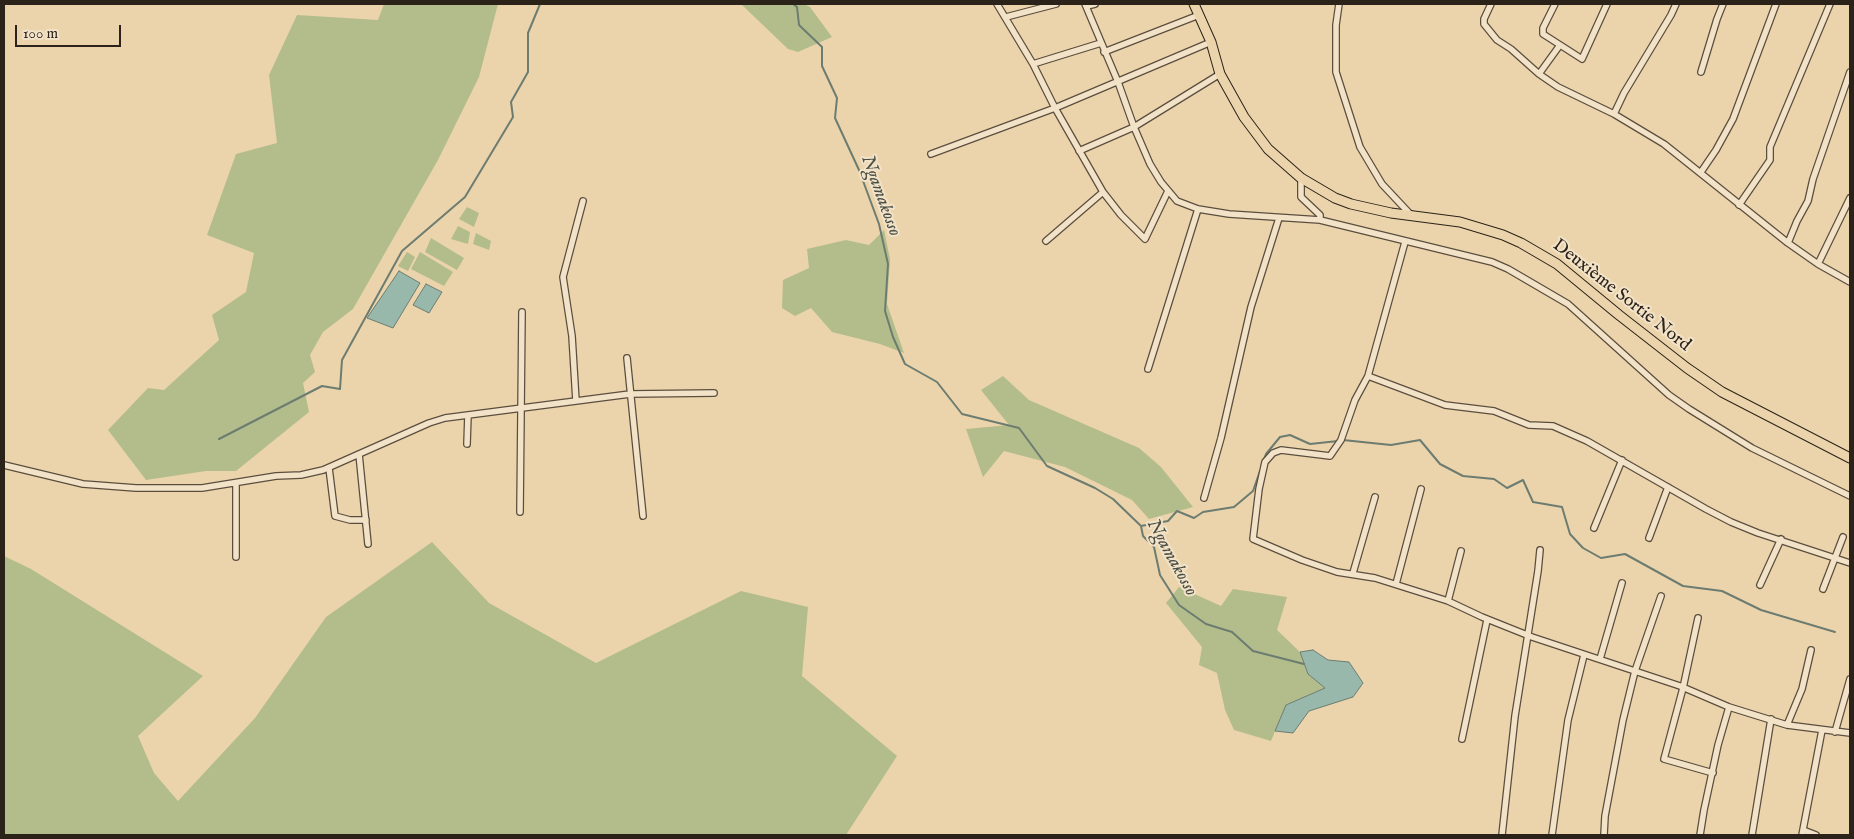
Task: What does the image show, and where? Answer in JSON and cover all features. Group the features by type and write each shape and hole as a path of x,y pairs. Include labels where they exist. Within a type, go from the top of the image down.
{"main road":[{"name":"Deuxième Sortie Nord","path":"1194,4 1211,42 1220,74 1235,103 1268,149 1301,178 1335,198 1351,204 1382,211 1460,222 1503,235 1521,243 1557,264 1618,315 1687,368 1722,392 1850,458"}],"street":[{"path":"997,4 1033,64 1055,108 1102,192 1121,215 1145,238 1168,191"},
{"path":"1006,18 1056,4"},
{"path":"1095,4 1086,5 1118,82 1134,127 1150,164 1177,201 1198,209 1242,216 1320,220 1492,262 1568,304 1670,395 1689,409 1752,448 1850,496"},
{"path":"1340,4 1336,25 1336,72 1360,147 1382,184 1411,215"},
{"path":"1491,4 1484,19 1484,24 1497,40 1511,49 1539,74 1576,97 1614,114 1664,144 1788,243 1818,264 1850,282"},
{"path":"1555,4 1542,31 1580,59 1584,58 1607,4"},
{"path":"1614,114 1624,93 1676,4"},
{"path":"1701,72 1723,4"},
{"path":"1701,172 1733,119 1776,4"},
{"path":"1739,205 1770,160 1770,147 1830,4"},
{"path":"1104,52 1199,15"},
{"path":"931,154 1055,108 1211,42"},
{"path":"1033,64 1101,43"},
{"path":"1539,74 1560,45"},
{"path":"1788,243 1797,220 1808,201 1819,160 1850,72"},
{"path":"1079,151 1134,127 1220,74"},
{"path":"1301,178 1301,198 1318,213 1320,220"},
{"path":"1046,241 1102,192"},
{"path":"1818,264 1850,198"},
{"path":"576,401 572,336 563,277 583,201"},
{"path":"1148,369 1198,209"},
{"path":"1204,498 1221,438 1252,308 1279,218"},
{"path":"1405,242 1368,376 1355,400 1341,440 1330,456 1281,450 1273,453 1265,462 1259,489 1254,539 1302,560 1337,572 1353,573 1396,584 1448,601 1487,620 1528,636 1683,688 1730,707 1787,724 1850,733"},
{"path":"520,512 522,312"},
{"path":"627,358 643,516"},
{"path":"1368,376 1445,405 1494,411 1529,425 1553,426 1587,441 1706,510 1731,522 1758,533 1850,563"},
{"path":"4,465 83,484 193,489 276,476 301,475 329,468 429,423 445,418 630,394 714,393"},
{"path":"467,444 468,415"},
{"path":"359,454 368,544"},
{"path":"1594,528 1622,460"},
{"path":"329,468 335,516 350,520 366,520"},
{"path":"236,483 236,557"},
{"path":"1649,538 1668,487"},
{"path":"1396,584 1421,489"},
{"path":"1353,573 1375,496"},
{"path":"1823,589 1843,537"},
{"path":"1760,585 1781,539"},
{"path":"1502,835 1515,716 1540,550"},
{"path":"1448,601 1461,551"},
{"path":"1600,659 1622,583"},
{"path":"1604,835 1605,816 1634,671 1661,596"},
{"path":"1698,618 1683,688 1664,759 1713,773"},
{"path":"1462,738 1487,620"},
{"path":"1787,724 1802,688 1811,650"},
{"path":"1552,835 1568,720 1584,654"},
{"path":"1834,732 1850,679"},
{"path":"1700,835 1718,745 1730,707"},
{"path":"1752,835 1771,719"},
{"path":"1816,835 1802,833 1822,730"}],"green space":[{"path":"384,4 498,4 479,77 438,160 353,309 323,332 310,355 315,372 303,383 309,412 236,471 206,471 146,480 108,430 148,388 164,390 219,340 212,315 246,292 254,253 207,235 236,154 277,143 269,75 297,15 378,20"},
{"path":"741,4 804,4 810,7 832,37 798,52 788,49"},
{"path":"467,207 479,213 474,227 459,219"},
{"path":"458,226 470,232 468,244 451,239"},
{"path":"884,230 890,259 887,304 904,353 880,344 832,332 811,308 795,316 782,308 783,280 809,268 807,249 846,240 869,245"},
{"path":"476,233 491,241 489,250 473,244"},
{"path":"431,238 464,258 457,270 425,252"},
{"path":"407,252 415,257 408,271 398,266"},
{"path":"420,252 453,272 444,286 411,269"},
{"path":"1003,376 1029,400 1139,448 1161,467 1193,507 1149,519 1132,500 1065,467 1004,451 983,477 966,429 1009,425 981,390"},
{"path":"432,542 489,603 596,663 741,591 808,607 802,676 897,756 846,835 4,835 4,556 31,569 203,676 138,736 154,773 178,801 255,718 326,617"},
{"path":"1179,587 1221,606 1233,589 1287,597 1277,630 1300,652 1308,674 1325,688 1286,705 1271,741 1234,730 1225,710 1217,673 1199,665 1202,647 1166,603"}],"shaded area":[{"path":"399,271 420,283 393,328 367,318"},
{"path":"426,284 442,292 429,313 413,305"},
{"path":"1313,650 1328,660 1349,662 1363,683 1353,697 1309,711 1293,733 1275,731 1286,705 1325,688 1308,674 1300,652"}],"waterway":[{"path":"219,439 322,386 340,389 342,360 402,251 465,197 513,117 511,102 528,72 528,33 540,4"},
{"name":"Ngamakosso","path":"793,4 797,7 799,25 822,47 822,66 837,98 835,118 859,170 879,224 888,264 885,311 893,337 905,364 937,382 962,414 1019,428 1047,466 1095,488 1113,499 1141,526 1143,536 1154,547 1160,575 1179,605 1206,624 1232,632 1253,651 1304,664"},
{"path":"1264,459 1280,437 1290,435 1310,444 1338,441"},
{"path":"1343,440 1391,445 1420,440 1440,464 1463,476 1494,479 1507,488 1523,480 1533,502 1562,507 1570,534 1583,548 1601,558 1625,554 1683,586 1722,591 1761,610 1835,632"},
{"path":"1141,526 1168,521 1177,511 1194,518 1203,512 1234,507 1253,491 1260,471"}]}
